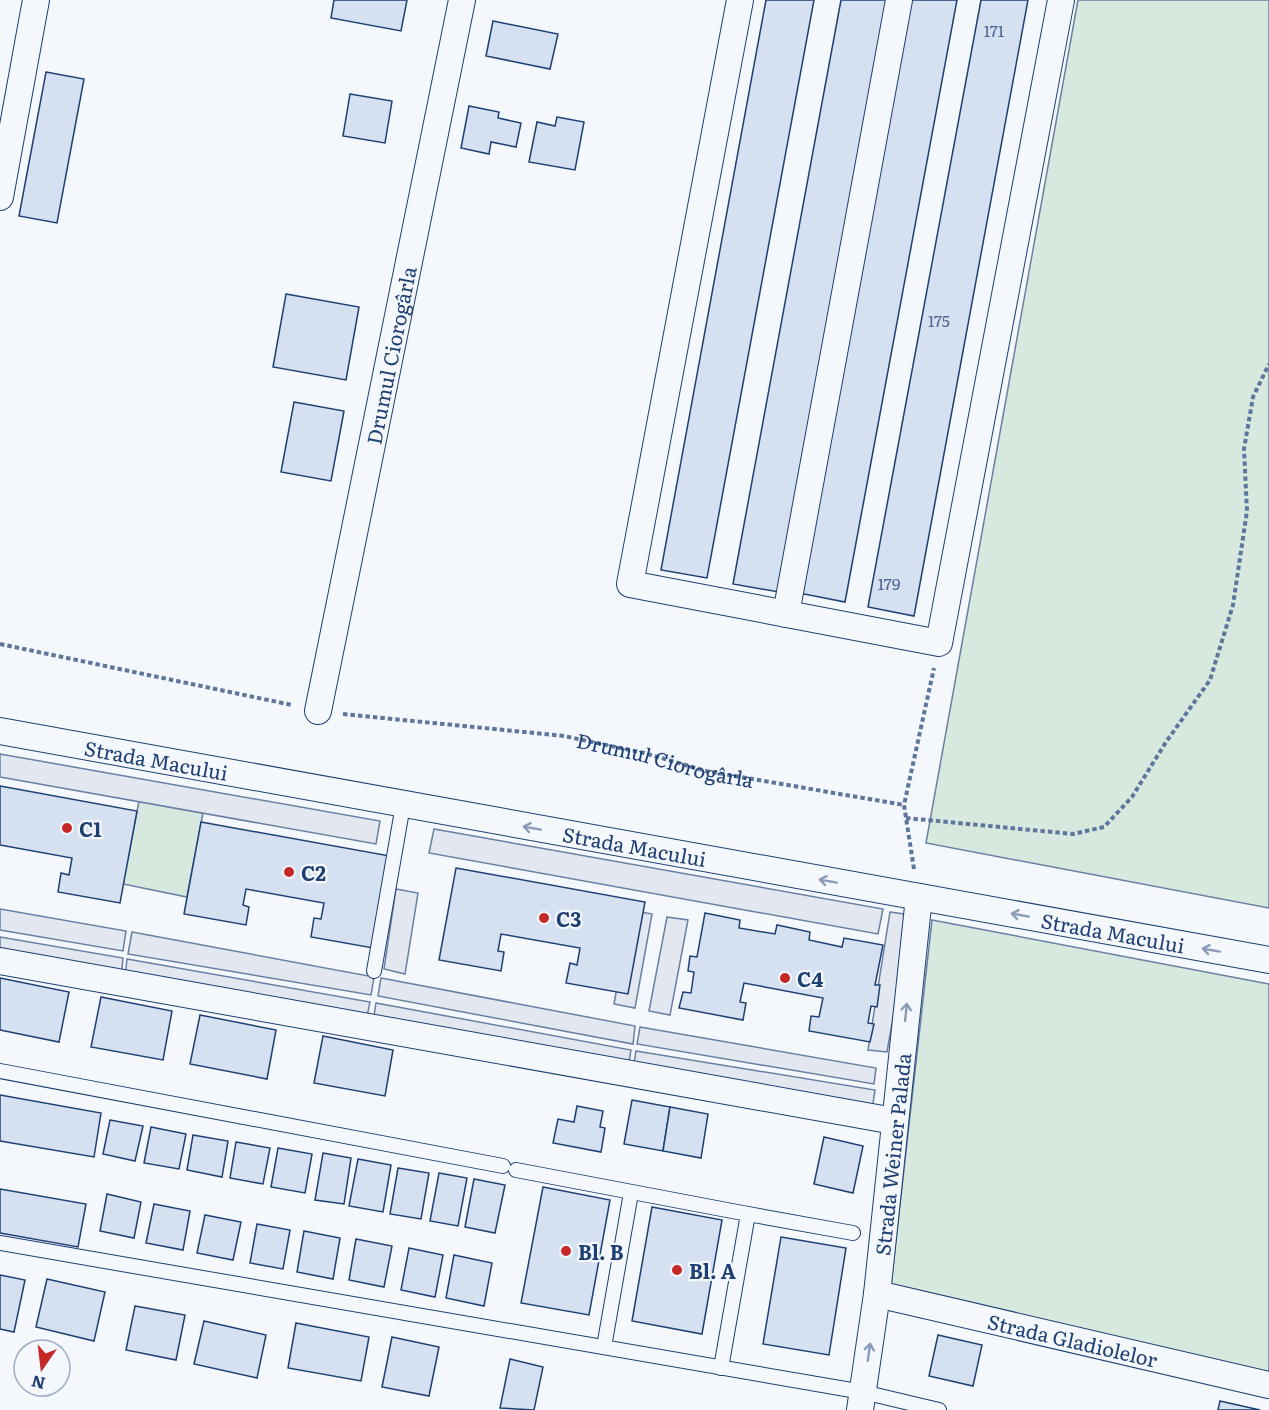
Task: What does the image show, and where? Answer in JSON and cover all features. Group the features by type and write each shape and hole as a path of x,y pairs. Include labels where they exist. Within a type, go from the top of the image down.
{"street":[{"path":"0,197 36,0"},
{"name":"Drumul Ciorogârla","path":"318,711 462,0"},
{"path":"740,0 630,584 939,643 1061,0"},
{"path":"786,614 899,0"},
{"name":"Strada Macului","path":"0,731 1269,960"},
{"name":"Strada Weiner Palada","path":"862,1401 877,1294 919,897"},
{"path":"0,961 894,1121"},
{"name":"Strada Gladiolelor","path":"877,1294 1269,1386"}],"lane":[{"path":"374,971 404,804"},
{"path":"0,1071 853,1233"},
{"path":"604,1347 631,1192"},
{"path":"721,1368 748,1214"},
{"path":"0,1243 721,1368 862,1401 939,1410"}],"path":[{"path":"906,818 1073,834 1104,827 1132,797 1166,742 1210,680 1233,604 1245,523 1244,449 1254,398 1269,364"},
{"path":"919,897 904,805 939,643"},
{"name":"Drumul Ciorogârla","path":"0,644 318,711 564,736 644,753 706,771 904,805"}],"shaded area":[{"path":"1078,0 1269,0 1269,908 926,843"},
{"path":"0,754 380,821 376,844 0,777"},
{"path":"139,801 203,813 187,897 123,884"},
{"path":"434,829 883,909 878,934 429,853"},
{"path":"396,889 418,893 405,974 384,969"},
{"path":"0,909 126,931 123,951 0,930"},
{"path":"631,910 652,914 635,1008 614,1004"},
{"path":"890,912 911,915 887,1052 868,1050"},
{"path":"667,917 688,920 670,1015 649,1011"},
{"path":"932,920 1269,984 1269,1376 891,1285"},
{"path":"132,932 374,977 371,995 128,954"},
{"path":"0,937 123,958 121,978 0,957"},
{"path":"127,959 370,1002 366,1021 125,978"},
{"path":"381,978 635,1026 633,1044 378,996"},
{"path":"376,1003 631,1050 628,1068 373,1022"},
{"path":"640,1027 876,1068 874,1084 637,1044"},
{"path":"636,1051 875,1090 872,1110 633,1068"}],"building":[{"path":"334,0 407,0 401,31 331,18"},
{"path":"766,0 814,0 707,578 661,570"},
{"path":"841,0 889,0 779,592 733,584"},
{"path":"909,0 957,0 845,602 799,593"},
{"path":"981,0 1028,0 914,616 868,607"},
{"path":"493,21 558,34 550,69 486,56"},
{"path":"46,72 84,79 57,223 19,216"},
{"path":"350,94 392,101 385,143 343,136"},
{"path":"469,106 499,112 498,118 521,123 516,147 491,142 489,154 461,148"},
{"path":"557,117 584,122 575,170 529,162 537,122 555,126"},
{"path":"286,294 359,307 346,380 273,367"},
{"path":"294,402 344,411 331,481 281,472"},
{"name":"C1","path":"0,786 137,811 120,903 58,892 61,873 69,875 72,858 0,845"},
{"name":"C2","path":"201,822 390,856 373,948 311,937 314,918 321,919 324,903 246,889 243,905 249,907 246,925 184,914"},
{"name":"C3","path":"456,868 645,902 628,994 566,983 570,963 577,965 580,948 501,934 498,951 504,952 501,971 439,960"},
{"name":"C4","path":"705,913 740,920 739,928 775,934 777,925 810,932 809,940 842,947 844,938 883,945 875,985 880,985 877,1007 871,1006 868,1023 874,1024 870,1042 809,1031 811,1016 819,1017 823,998 744,983 740,1002 746,1003 743,1020 679,1008 683,992 691,993 694,972 688,971 690,956 697,957"},
{"path":"0,978 69,992 59,1042 0,1030"},
{"path":"101,997 172,1011 163,1060 91,1047"},
{"path":"200,1015 276,1030 267,1079 190,1064"},
{"path":"323,1036 393,1050 385,1096 314,1083"},
{"path":"0,1095 101,1113 94,1157 0,1141"},
{"path":"632,1100 670,1107 663,1151 624,1144"},
{"path":"577,1106 603,1111 600,1127 605,1128 601,1152 553,1143 558,1119 574,1122"},
{"path":"670,1107 708,1114 701,1158 663,1151"},
{"path":"110,1120 143,1126 135,1161 103,1154"},
{"path":"151,1127 186,1134 179,1169 144,1163"},
{"path":"193,1135 228,1141 222,1177 187,1170"},
{"path":"824,1137 863,1146 853,1193 814,1184"},
{"path":"236,1142 270,1148 263,1184 230,1178"},
{"path":"278,1148 312,1154 305,1193 271,1187"},
{"path":"323,1153 351,1158 344,1204 315,1200"},
{"path":"358,1159 391,1165 383,1212 349,1206"},
{"path":"398,1168 429,1173 421,1219 390,1214"},
{"path":"439,1173 467,1178 458,1226 430,1221"},
{"path":"474,1179 505,1185 495,1233 465,1227"},
{"name":"Bl. B","path":"543,1187 610,1200 589,1315 521,1303"},
{"path":"0,1189 86,1204 78,1247 0,1233"},
{"path":"107,1194 141,1202 134,1238 100,1231"},
{"path":"154,1204 190,1211 183,1250 146,1243"},
{"name":"Bl. A","path":"652,1207 722,1220 702,1334 632,1321"},
{"path":"205,1215 241,1222 233,1260 197,1253"},
{"path":"257,1224 290,1230 283,1269 250,1263"},
{"path":"304,1231 340,1238 333,1279 297,1272"},
{"path":"781,1237 846,1248 829,1355 763,1344"},
{"path":"356,1239 392,1246 384,1287 349,1280"},
{"path":"409,1248 443,1255 435,1297 401,1290"},
{"path":"454,1255 492,1263 484,1306 446,1298"},
{"path":"0,1275 25,1280 14,1332 0,1329"},
{"path":"47,1279 105,1292 94,1341 36,1327"},
{"path":"135,1306 185,1315 176,1360 126,1350"},
{"path":"204,1321 266,1335 257,1378 194,1364"},
{"path":"296,1323 369,1337 361,1381 288,1368"},
{"path":"938,1335 982,1345 973,1386 929,1376"},
{"path":"392,1337 439,1347 429,1396 382,1387"},
{"path":"510,1359 543,1367 534,1410 500,1408"},
{"path":"1220,1401 1260,1410 1218,1410"}],"place":[{"name":"C1","path":"67,828"},
{"name":"C2","path":"289,872"},
{"name":"C3","path":"544,918"},
{"name":"C4","path":"785,978"},
{"name":"Bl. B","path":"566,1251"},
{"name":"Bl. A","path":"677,1270"}]}
